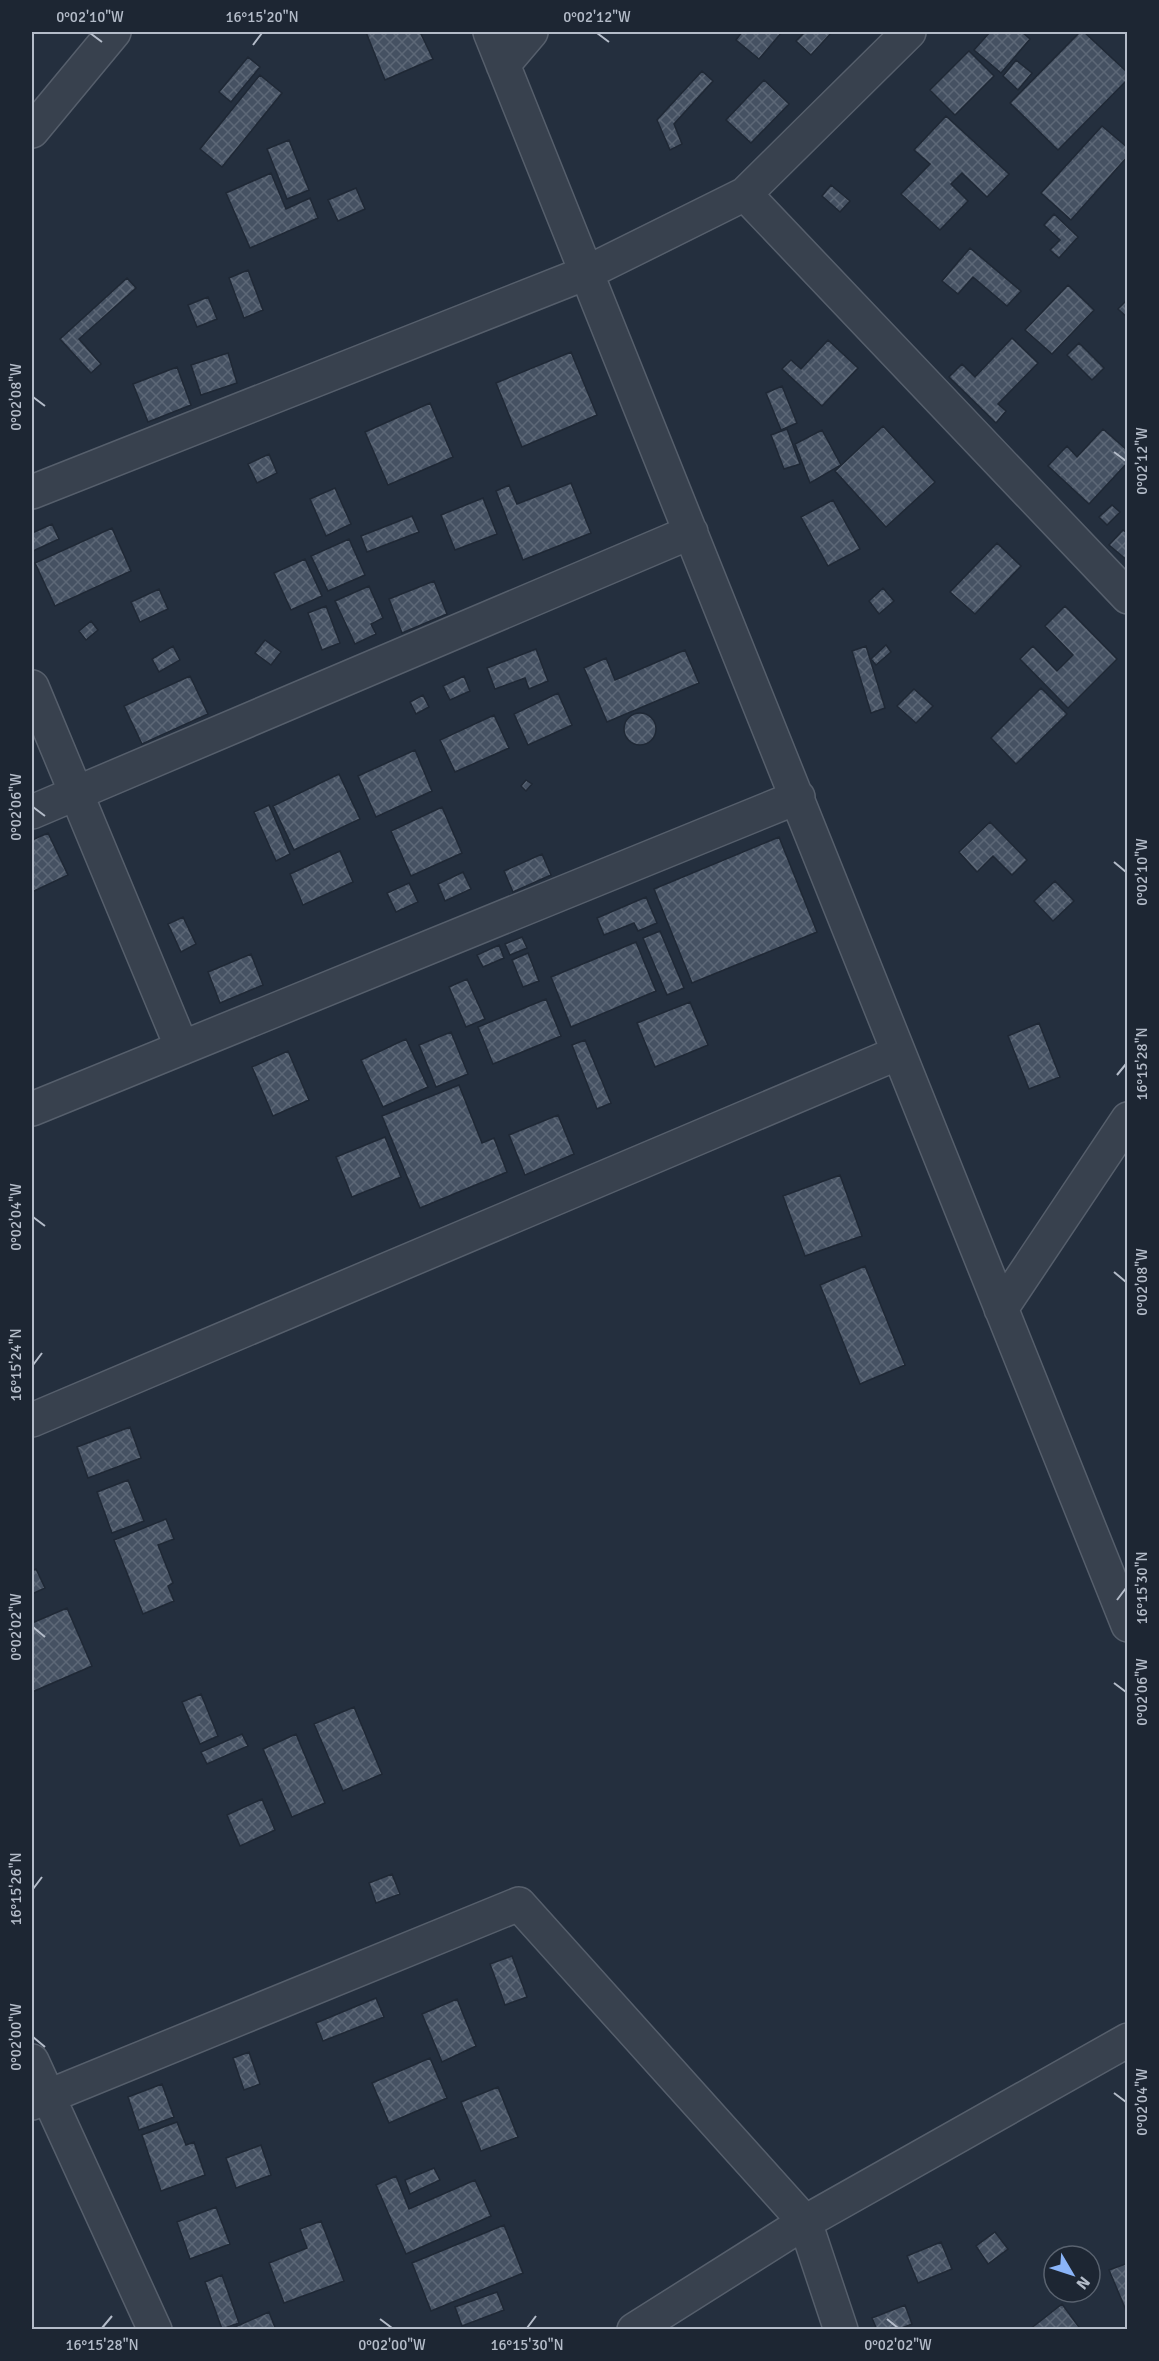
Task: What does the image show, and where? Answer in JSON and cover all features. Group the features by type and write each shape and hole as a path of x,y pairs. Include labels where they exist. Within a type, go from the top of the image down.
{"street":[{"path":"32,131 114,32"},
{"path":"490,32 1127,1623"},
{"path":"503,65 531,32"},
{"path":"32,492 586,273 746,194 909,32"},
{"path":"746,194 1128,597"},
{"path":"32,812 691,532"},
{"path":"32,687 182,1048"},
{"path":"32,1109 798,797"},
{"path":"32,1420 898,1053"},
{"path":"1001,1309 1128,1119"},
{"path":"39,2100 519,1904 805,2222 842,2330"},
{"path":"634,2330 805,2222 1128,2040"},
{"path":"32,2061 39,2100 155,2330"}],"building":[{"path":"366,32 420,32 433,59 385,80"},
{"path":"742,32 782,32 759,59 736,40"},
{"path":"805,32 832,32 811,55 796,41"},
{"path":"990,32 1022,32 1030,39 1001,73 974,50"},
{"path":"1080,32 1084,32 1128,73 1128,79 1058,150 1010,103"},
{"path":"969,51 994,76 955,115 930,90"},
{"path":"248,57 260,67 231,102 219,92"},
{"path":"1016,60 1032,73 1018,90 1003,76"},
{"path":"702,71 713,81 674,124 682,144 670,150 657,120"},
{"path":"260,75 282,93 222,167 200,149"},
{"path":"764,80 789,104 751,143 726,120"},
{"path":"946,116 1009,174 987,197 962,173 951,184 968,201 940,230 901,194 930,164 914,150"},
{"path":"1102,126 1128,148 1128,156 1071,220 1041,193"},
{"path":"289,140 309,190 287,199 267,149"},
{"path":"271,173 286,209 310,198 318,218 250,248 226,193"},
{"path":"831,185 850,201 840,212 822,196"},
{"path":"356,188 365,209 338,221 328,200"},
{"path":"1054,214 1078,237 1059,258 1050,250 1060,240 1044,225"},
{"path":"970,248 1021,291 1007,306 973,277 958,294 942,281"},
{"path":"248,270 263,310 244,318 229,278"},
{"path":"127,278 136,288 79,339 101,364 91,373 60,339"},
{"path":"1068,285 1094,310 1052,354 1025,330"},
{"path":"208,297 217,319 197,327 188,305"},
{"path":"1128,299 1128,318 1118,309"},
{"path":"1012,338 1038,363 998,404 1006,411 996,423 949,377 962,364 975,377"},
{"path":"828,340 858,368 822,406 782,369 791,360 801,369"},
{"path":"1079,343 1104,368 1092,380 1067,355"},
{"path":"571,352 597,415 522,447 496,383"},
{"path":"228,353 237,383 201,395 191,365"},
{"path":"177,367 191,405 148,422 133,384"},
{"path":"782,386 797,423 781,430 766,393"},
{"path":"430,403 453,457 388,485 365,432"},
{"path":"883,426 935,482 886,527 835,471"},
{"path":"787,429 800,464 784,469 771,435"},
{"path":"1103,429 1128,451 1128,462 1089,504 1048,466 1067,446 1077,457"},
{"path":"822,430 841,465 810,483 795,444"},
{"path":"269,454 277,473 257,483 248,464"},
{"path":"571,483 591,533 523,560 496,491 509,485 517,504"},
{"path":"335,488 351,524 326,536 310,499"},
{"path":"483,498 497,534 455,550 441,515"},
{"path":"833,500 860,549 828,566 801,517"},
{"path":"1112,505 1120,512 1107,525 1099,517"},
{"path":"412,516 419,532 367,552 361,536"},
{"path":"52,524 59,539 33,551 32,533"},
{"path":"112,528 131,571 55,606 35,563"},
{"path":"1123,530 1128,534 1128,561 1109,545"},
{"path":"349,539 365,575 328,591 311,556"},
{"path":"997,543 1021,566 975,614 950,592"},
{"path":"305,559 322,596 291,610 274,573"},
{"path":"434,581 447,614 402,633 389,599"},
{"path":"369,586 383,618 371,624 376,634 355,644 335,601"},
{"path":"883,588 894,601 879,614 869,601"},
{"path":"159,589 168,609 140,622 131,602"},
{"path":"326,606 340,643 322,650 308,613"},
{"path":"1065,606 1117,659 1068,708 1020,659 1033,646 1057,671 1073,655 1045,626"},
{"path":"91,621 98,630 86,640 79,631"},
{"path":"265,640 281,652 271,665 255,653"},
{"path":"886,645 891,652 876,665 871,659"},
{"path":"173,646 180,660 159,672 152,659"},
{"path":"866,646 885,708 871,713 852,651"},
{"path":"536,649 548,681 529,689 525,678 495,689 487,668"},
{"path":"685,650 699,683 607,722 584,668 606,658 615,680"},
{"path":"190,676 208,714 142,744 124,706"},
{"path":"464,676 470,691 450,700 443,686"},
{"path":"1041,688 1067,714 1016,764 991,738"},
{"path":"914,689 933,706 916,723 897,706"},
{"path":"558,693 572,725 528,745 514,714"},
{"path":"423,695 429,707 416,714 410,702"},
{"path":"640,713 651,718 656,729 651,740 640,745 629,740 624,729 629,718"},
{"path":"494,715 509,748 455,772 440,740"},
{"path":"415,750 432,791 376,817 358,776"},
{"path":"339,774 360,819 294,850 273,806"},
{"path":"526,780 532,784 526,791 521,786"},
{"path":"269,805 290,854 276,861 254,812"},
{"path":"442,807 462,853 411,876 391,831"},
{"path":"990,822 1027,860 1012,875 993,856 977,872 959,852"},
{"path":"48,833 68,875 32,892 32,840"},
{"path":"779,837 817,932 692,983 654,889"},
{"path":"340,851 353,882 303,905 290,874"},
{"path":"542,854 551,875 513,892 504,871"},
{"path":"463,872 471,889 445,901 438,884"},
{"path":"1055,881 1074,901 1053,921 1034,901"},
{"path":"409,883 418,902 396,912 387,893"},
{"path":"646,897 657,923 638,931 634,923 604,935 597,918"},
{"path":"183,917 196,944 181,952 168,924"},
{"path":"660,931 684,988 667,995 643,938"},
{"path":"522,937 527,948 510,955 505,944"},
{"path":"636,942 656,991 571,1027 551,977"},
{"path":"499,945 504,958 483,967 477,955"},
{"path":"528,953 539,981 523,987 512,960"},
{"path":"251,954 263,985 220,1003 208,972"},
{"path":"467,979 485,1019 466,1027 449,987"},
{"path":"546,999 561,1036 493,1064 478,1027"},
{"path":"690,1002 708,1045 655,1067 637,1023"},
{"path":"1039,1023 1060,1077 1029,1089 1008,1036"},
{"path":"451,1032 468,1074 436,1087 419,1045"},
{"path":"406,1039 428,1087 383,1107 361,1060"},
{"path":"585,1040 611,1103 597,1109 572,1045"},
{"path":"288,1051 309,1100 273,1116 252,1067"},
{"path":"459,1085 482,1143 494,1138 507,1172 420,1208 382,1116"},
{"path":"558,1115 574,1154 525,1175 509,1135"},
{"path":"385,1137 401,1177 352,1197 336,1157"},
{"path":"840,1175 862,1236 805,1256 783,1196"},
{"path":"865,1266 905,1365 860,1384 820,1285"},
{"path":"130,1427 141,1458 88,1478 77,1447"},
{"path":"128,1480 144,1521 112,1533 97,1492"},
{"path":"166,1519 174,1539 158,1545 173,1583 168,1586 174,1601 143,1614 114,1540"},
{"path":"36,1569 45,1588 32,1594 32,1571"},
{"path":"67,1608 92,1666 32,1692 32,1623"},
{"path":"201,1694 218,1736 200,1744 182,1702"},
{"path":"354,1707 382,1774 343,1791 314,1724"},
{"path":"242,1734 248,1746 207,1764 201,1752"},
{"path":"296,1734 325,1803 292,1817 263,1749"},
{"path":"262,1799 275,1830 240,1846 227,1815"},
{"path":"392,1874 400,1894 376,1903 369,1883"},
{"path":"512,1956 527,1997 505,2005 490,1964"},
{"path":"376,1998 384,2017 323,2041 316,2023"},
{"path":"457,1999 476,2046 442,2062 422,2014"},
{"path":"249,2052 260,2084 244,2090 233,2058"},
{"path":"430,2058 447,2098 389,2123 372,2083"},
{"path":"162,2084 174,2117 139,2130 128,2097"},
{"path":"498,2087 518,2137 481,2151 461,2102"},
{"path":"177,2122 186,2145 194,2142 205,2175 161,2191 142,2135"},
{"path":"261,2145 271,2175 236,2188 226,2158"},
{"path":"434,2168 440,2180 410,2194 405,2180"},
{"path":"396,2176 409,2209 475,2180 491,2216 406,2254 376,2185"},
{"path":"216,2207 230,2244 190,2259 177,2222"},
{"path":"321,2221 344,2281 284,2303 269,2263 307,2248 300,2229"},
{"path":"504,2225 523,2273 431,2311 412,2263"},
{"path":"995,2232 1008,2249 988,2264 976,2246"},
{"path":"941,2242 952,2269 918,2283 907,2256"},
{"path":"1128,2263 1128,2315 1109,2270"},
{"path":"222,2275 239,2323 222,2329 205,2282"},
{"path":"497,2292 504,2310 462,2326 455,2307"},
{"path":"1062,2304 1081,2330 1029,2330"},
{"path":"905,2305 912,2324 897,2330 877,2330 872,2318"},
{"path":"269,2312 276,2330 228,2330"}]}
